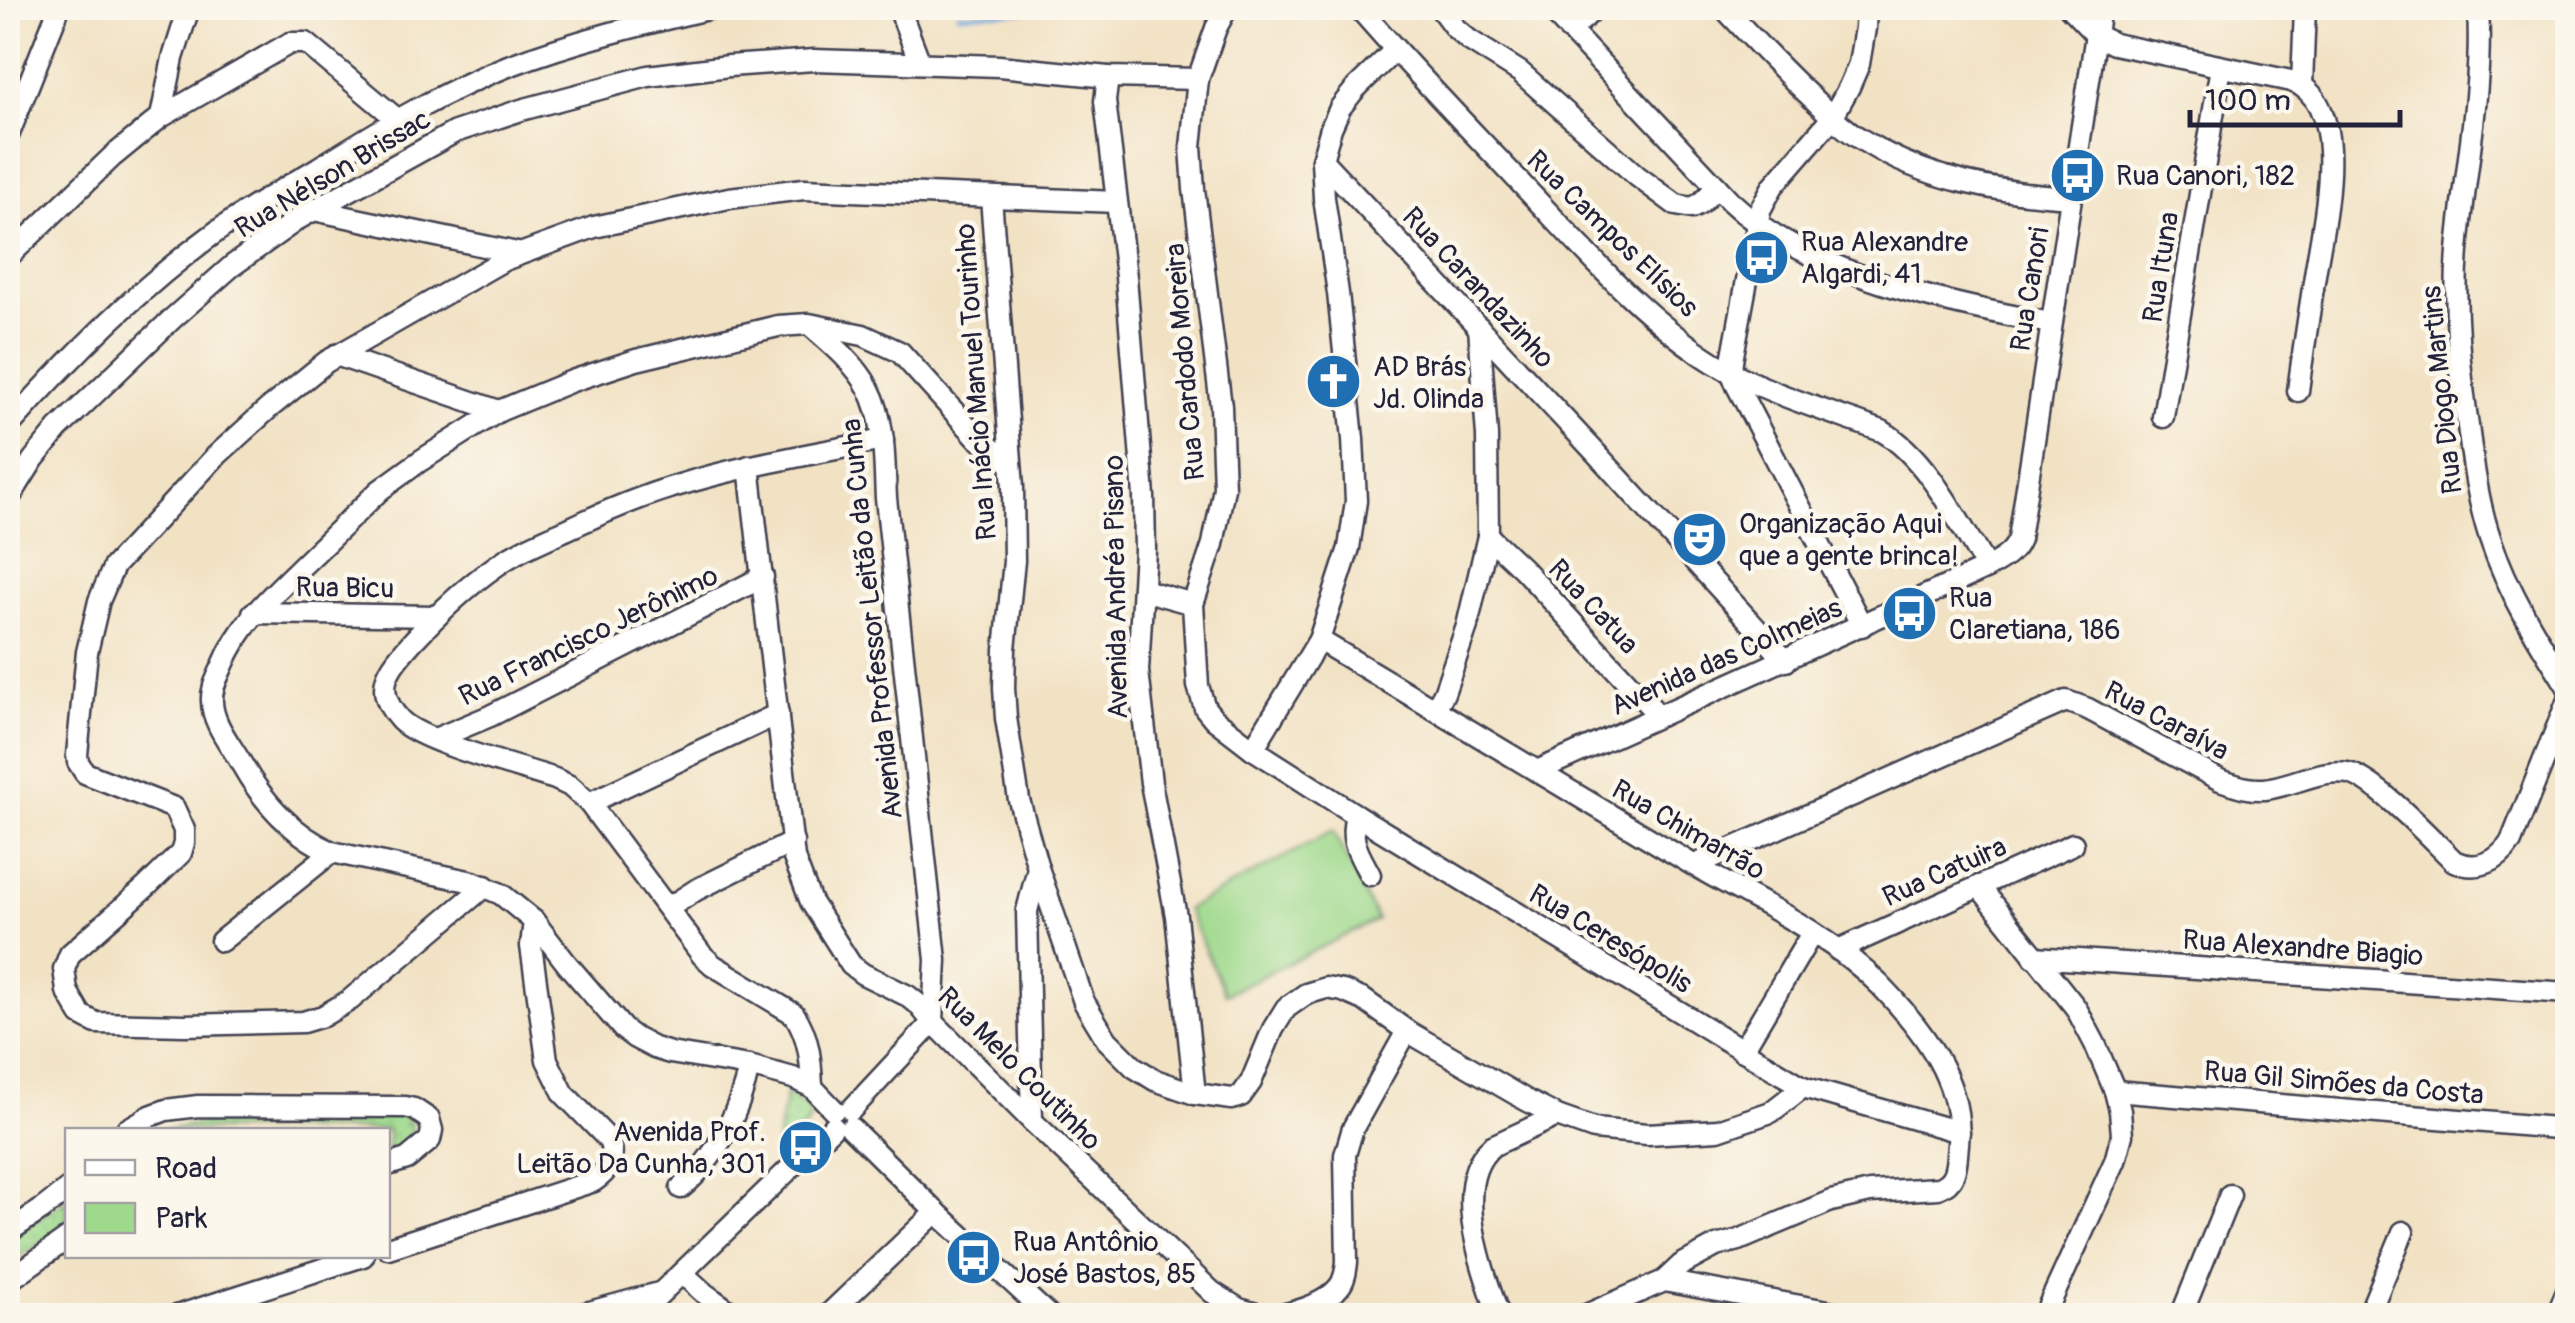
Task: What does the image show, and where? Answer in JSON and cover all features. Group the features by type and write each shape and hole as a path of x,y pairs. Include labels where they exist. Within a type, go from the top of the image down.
{"street":[{"path":"8,136 60,8"},
{"path":"161,117 173,58 189,8"},
{"path":"8,427 153,282 214,234 354,146 432,100 506,67 571,44 712,8"},
{"path":"904,8 920,64"},
{"name":"Rua Cardodo Moreira","path":"1226,8 1198,79 1193,114 1192,161 1221,406 1224,488 1193,604 1200,699 1214,719 1253,749"},
{"name":"Rua Campos Elísios","path":"1359,8 1630,296 1731,372 1898,441 1922,466 1987,568"},
{"path":"1440,8 1469,40 1520,72 1676,205 1692,208 1718,187"},
{"path":"1549,8 1756,224 1826,260 1886,284 1954,304 2051,323"},
{"path":"1570,31 1595,8"},
{"path":"1724,8 1832,118 1864,141 1926,170 1984,187 2071,197"},
{"path":"1862,626 1731,372 1734,339 1764,198 1832,118 1849,87 1858,64 1866,8"},
{"path":"2070,8 2096,34 2130,49 2302,85 2320,108 2328,135 2330,181 2298,391"},
{"name":"Rua Canori","path":"2021,519 2100,8"},
{"path":"2302,85 2304,8"},
{"name":"Rua Diogo Martins","path":"2478,8 2479,77 2456,288 2465,405 2490,540 2516,600 2568,688"},
{"path":"8,257 112,157 161,117 290,43 306,43 398,120"},
{"path":"1253,749 1320,640 1350,548 1356,501 1352,425 1322,160 1340,108 1395,50"},
{"name":"Rua Nélson Brissac","path":"8,500 58,429 232,266 314,210 454,132 648,76 728,66 814,60 1000,66 1108,77 1198,79"},
{"name":"Rua Ituna","path":"2163,417 2221,67"},
{"name":"Avenida Andréa Pisano","path":"1108,77 1105,101 1126,277 1144,496 1138,671 1151,783 1176,916 1195,1094"},
{"path":"354,146 370,178"},
{"name":"Rua Carandazinho","path":"1322,160 1786,660"},
{"path":"486,886 350,1000 312,1020 186,1025 96,1022 80,1015 68,991 64,969 70,954 160,874 181,853 184,843 184,830 174,808 85,773 76,756 87,652 104,585 114,566 215,457 336,355 517,253 594,227 753,194 804,189 1116,202"},
{"name":"Rua Inácio Manuel Tourinho","path":"990,197 1014,561 1004,688 1019,800 1084,1002 1107,1040 1144,1074 1175,1089 1232,1099 1241,1096 1251,1082 1278,1018 1297,999 1326,988 1352,994 1407,1032 1557,1116 1594,1129 1688,1133 1718,1130 1771,1112 1803,1087"},
{"path":"314,210 517,253"},
{"path":"1010,463 978,438 900,352 863,335 809,324 778,326 636,360 499,411 380,490 253,614 232,643 212,697 214,716 244,769 280,818 314,844 332,852 486,886 512,901 534,921 623,1030 635,1038 670,1053 748,1066 812,1087 936,1212 1049,1316"},
{"name":"Avenida Professor Leitão da Cunha","path":"809,324 840,352 867,385 882,440 936,960 934,1022"},
{"path":"1435,709 1467,626 1488,536 1488,436 1479,327"},
{"path":"336,355 499,411"},
{"path":"812,1087 808,1043 794,1014 702,956 589,803 555,778 436,739 402,722 392,708 384,680 396,660 436,616 497,565 550,536 674,486 749,466 882,440"},
{"name":"Rua Melo Coutinho","path":"749,466 793,842 811,902 851,966 918,1004 1032,1121 1212,1292 1239,1308 1264,1316"},
{"name":"Avenida das Colmeias","path":"1537,771 1987,568 2015,548 2021,519"},
{"name":"Rua Catua","path":"1488,536 1659,716"},
{"name":"Rua Francisco Jerônimo","path":"436,739 522,700 763,577"},
{"path":"1142,590 1193,604"},
{"name":"Rua Bicu","path":"253,614 436,616"},
{"name":"Rua Chimarrão","path":"1320,640 1838,950 1881,987 1933,1048 1956,1101 1960,1132"},
{"name":"Rua Caraíva","path":"1695,866 2066,701 2240,787 2270,788 2320,775 2350,773 2383,795 2454,861 2479,866 2493,861 2511,842 2568,700"},
{"path":"589,803 778,714"},
{"name":"Rua Ceresópolis","path":"1253,749 1803,1087 1960,1132"},
{"path":"1356,814 1352,831 1355,847 1370,875"},
{"path":"668,908 793,842"},
{"name":"Rua Catuira","path":"1838,950 2073,844"},
{"path":"221,942 332,852"},
{"path":"1032,1121 1027,911 1038,868"},
{"path":"1979,886 2076,1008 2095,1044 2120,1111 2122,1136 2116,1160 2044,1316"},
{"path":"390,1247 594,1181 612,1161 610,1140 564,1094 547,1060 530,946 534,921"},
{"path":"1742,1050 1812,933"},
{"name":"Rua Alexandre Biagio","path":"2034,957 2568,993"},
{"path":"637,1316 842,1119 934,1022"},
{"path":"1276,1316 1316,1303 1340,1286 1344,1278 1348,1141 1407,1032"},
{"path":"681,1188 724,1135 744,1092 748,1066"},
{"name":"Rua Gil Simões da Costa","path":"2115,1091 2568,1129"},
{"path":"129,1128 150,1116 181,1107 414,1109 429,1119 430,1140 407,1158 390,1164"},
{"path":"1500,1316 1478,1245 1470,1196 1473,1173 1484,1152 1492,1146 1557,1116"},
{"path":"1584,1316 1664,1281 1681,1265 1716,1246 1850,1195 1948,1185 1956,1168 1960,1132"},
{"path":"8,1232 65,1190"},
{"path":"2181,1316 2230,1194"},
{"path":"827,1316 936,1212"},
{"path":"2368,1316 2403,1232"},
{"path":"8,1281 65,1240"},
{"path":"1706,1287 1706,1269 1712,1260 1739,1240"},
{"path":"177,1316 357,1258"},
{"path":"682,1273 736,1316"},
{"path":"1664,1281 1855,1316"},
{"path":"2557,1316 2568,1288"},
{"path":"575,1316 661,1293"}],"green space":[{"path":"1333,831 1377,920 1225,994 1187,909"},
{"path":"786,1093 809,1109 810,1121 782,1149 777,1141"},
{"path":"402,1110 412,1127 409,1141 390,1150 390,1128 173,1128 224,1119"},
{"path":"65,1200 65,1230 8,1262 8,1239"}],"waterway":[{"path":"958,14 1047,8"},
{"path":"2568,388 2564,413 2568,421"}],"place":[{"name":"Rua Canori, 182","path":"2077,175"},
{"name":"Rua Alexandre Algardi, 41","path":"1762,257"},
{"name":"AD Brás Jd. Olinda","path":"1334,382"},
{"name":"Organização Aqui que a gente brinca!","path":"1700,539"},
{"name":"Rua Claretiana, 186","path":"1910,613"},
{"name":"Avenida Prof. Leitão Da Cunha, 301","path":"805,1147"},
{"name":"Rua Antônio José Bastos, 85","path":"974,1257"}]}
